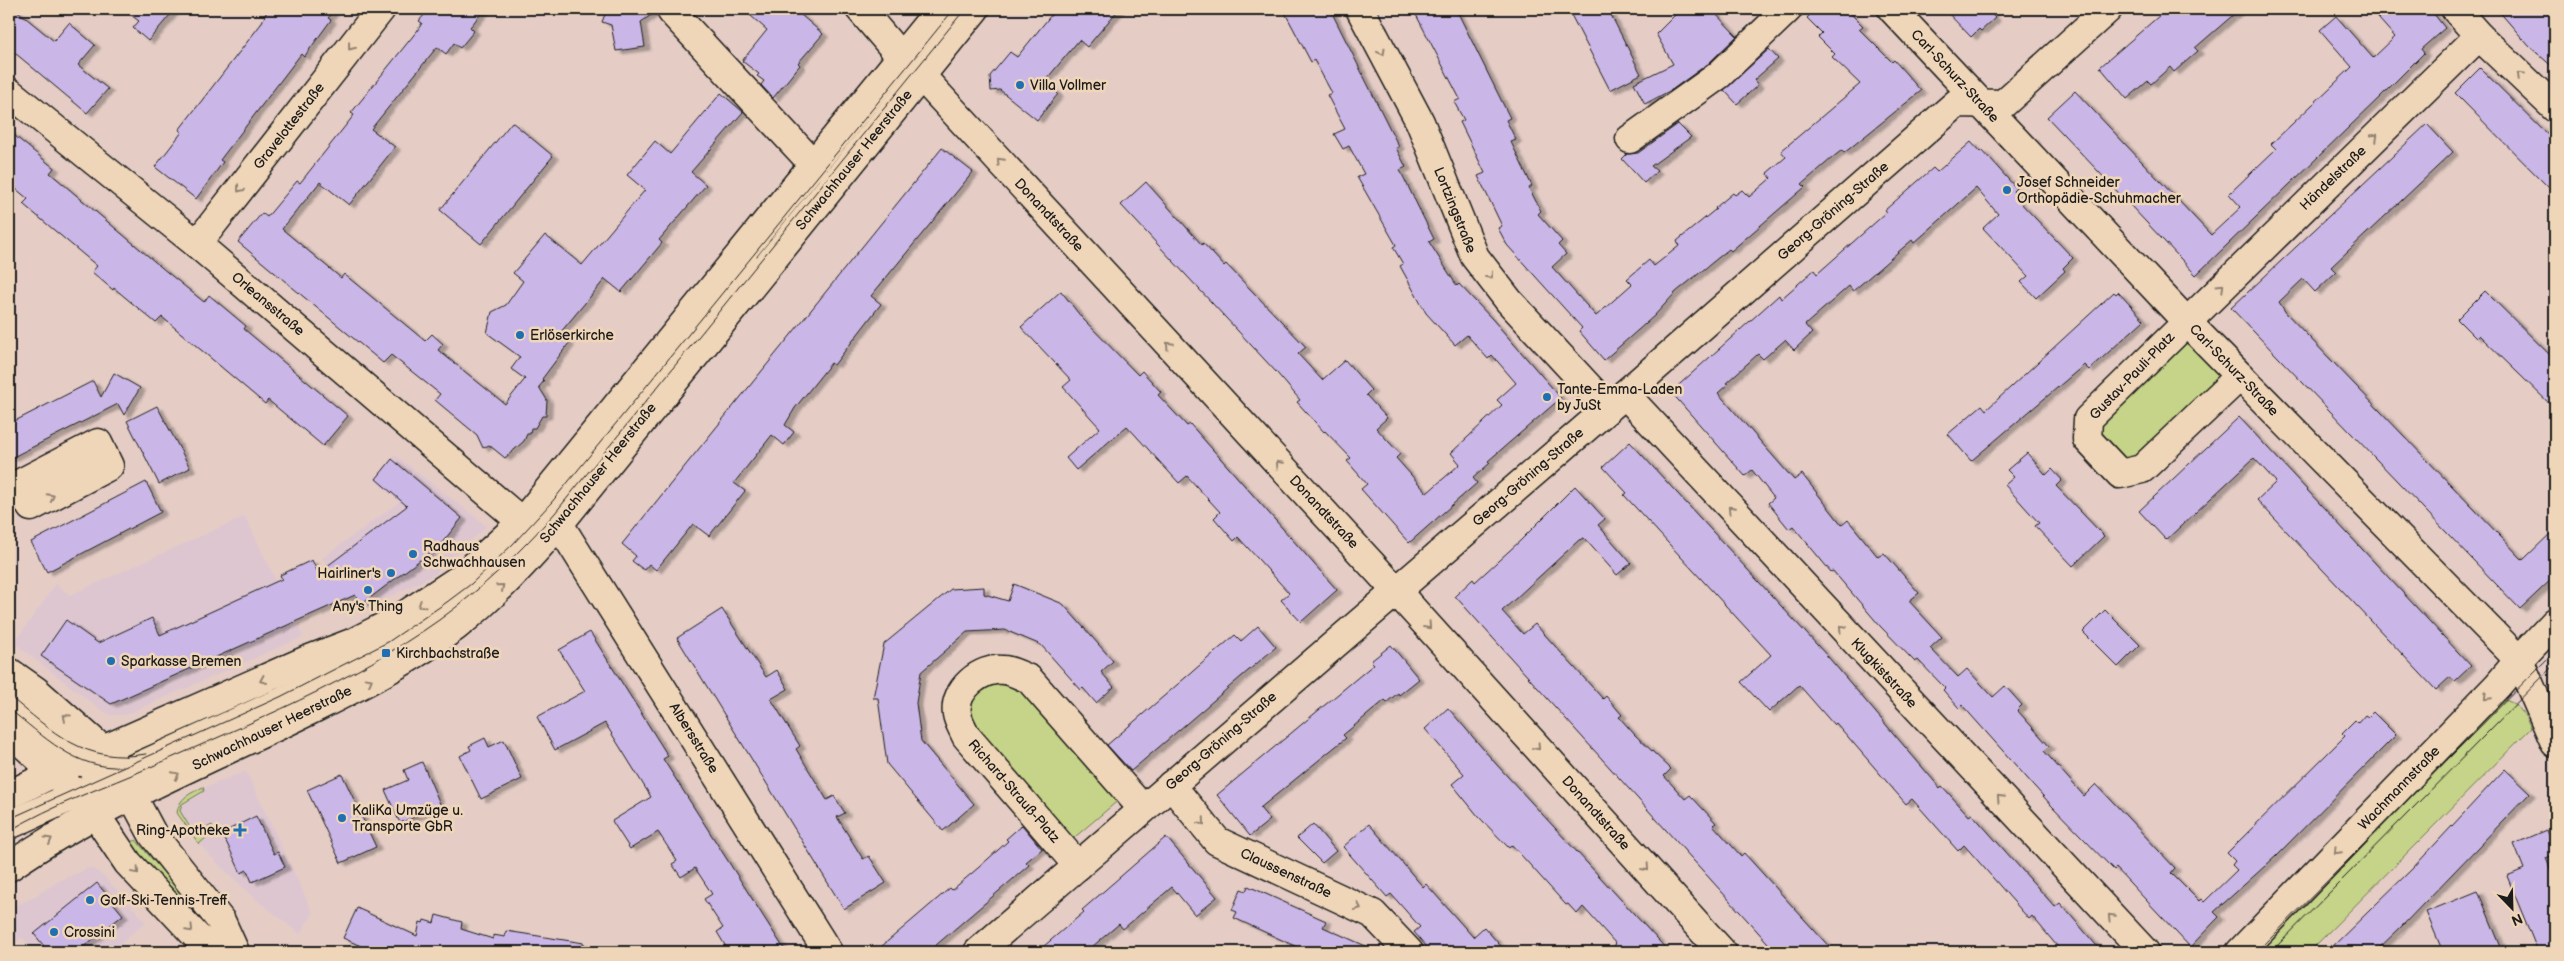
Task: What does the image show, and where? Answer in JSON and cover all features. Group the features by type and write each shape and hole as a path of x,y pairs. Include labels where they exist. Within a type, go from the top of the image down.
{"street":[{"name":"Gravelottestraße","path":"198,244 381,9"},
{"path":"860,9 901,57"},
{"name":"Schwachhauser Heerstraße","path":"9,795 92,755 307,660 354,642 399,619 462,578 522,522 940,9"},
{"path":"9,825 76,794 121,783 384,650 438,615 498,567 547,515 959,9"},
{"name":"Schwachhauser Heerstraße","path":"9,867 95,814 121,783 336,698 411,657 454,627 508,582 559,524 975,9"},
{"name":"Lortzingstraße","path":"1360,9 1420,122 1474,257 1509,301 1616,401"},
{"path":"1630,139 1719,75 1788,9"},
{"name":"Carl-Schurz-Straße","path":"1892,9 2186,321 2518,660 2555,743"},
{"name":"Georg-Gröning-Straße","path":"978,952 1616,401 1957,103 2003,104 2108,9"},
{"path":"2455,9 2479,36 2555,108"},
{"path":"672,12 814,165"},
{"name":"Händelstraße","path":"2186,321 2479,36"},
{"name":"Donandtstraße","path":"922,77 1396,590 1722,952"},
{"name":"Orleansstraße","path":"9,92 198,244 522,522"},
{"name":"Gustav-Pauli-Platz","path":"2186,321 2088,419 2087,439 2120,474 2142,469 2240,376"},
{"name":"Klugkiststraße","path":"1616,401 2145,952"},
{"name":"Albersstraße","path":"559,524 828,952"},
{"name":"Wachmannstraße","path":"2240,952 2498,685 2518,660 2555,622"},
{"name":"Richard-Strauß-Platz","path":"1078,866 966,736 957,713 959,699 967,683 984,674 1002,669 1029,679 1143,809"},
{"path":"9,672 36,691 92,755 121,783 153,835 221,921 235,952"},
{"path":"9,702 92,755"},
{"path":"9,731 54,772 95,814 128,862 198,938 222,952"},
{"name":"Claussenstraße","path":"1171,785 1217,841 1373,914 1409,952"}],"shaded area":[{"path":"395,455 487,526 435,574 362,611 322,558 399,502 375,480"},
{"path":"245,516 303,637 125,715 111,715 101,710 14,643 56,584 70,595"},
{"path":"246,771 313,913 300,934 258,901 221,867 199,844 177,813 181,801 186,795"},
{"path":"90,867 105,877 146,922 111,952 36,952 22,937 14,944 9,937 9,908 30,899 57,882"}],"green space":[{"path":"2187,336 2224,378 2129,462 2099,444 2098,415"},
{"path":"984,682 1019,682 1121,798 1069,842 972,729 968,704"},
{"path":"2498,700 2515,704 2531,728 2309,952 2252,952"},
{"path":"203,787 204,791 182,804 180,811 194,834 212,825 214,831 199,844 177,813 183,800"},
{"path":"136,840 208,925 204,928 129,844"}],"building":[{"path":"9,9 15,9 54,41 69,23 95,45 78,65 108,89 87,113 9,48"},
{"path":"123,9 175,9 148,41 133,28 139,21"},
{"path":"268,9 335,9 328,18 331,20 304,57 301,54 220,160 223,162 196,199 155,167 182,132 179,130 261,24"},
{"path":"429,9 485,9 470,27 474,31 460,48 454,43 446,54 437,47 371,129 395,147 349,205 320,182 282,229 341,278 344,274 425,341 432,334 443,344 438,350 505,404 525,379 511,369 520,357 487,333 492,312 506,305 523,281 513,273 545,235 582,265 645,190 627,175 655,141 670,154 721,93 743,112 691,172 706,185 659,240 662,243 621,292 605,279 560,333 569,343 542,379 544,381 539,387 547,400 546,416 542,416 535,428 531,428 530,434 527,434 524,441 505,458 489,445 483,448 477,435 435,400 440,394 391,355 383,363 238,242 262,213 267,217 297,181 300,183 354,115 351,113 417,31 422,23 419,21"},
{"path":"607,9 657,9 657,11 641,22 645,47 616,51 611,25 602,22"},
{"path":"743,9 794,9 823,34 798,63 800,65 773,98 761,85 764,81 757,76 759,74 742,61 767,30"},
{"path":"1056,9 1119,9 1087,47 1079,40 1045,81 1058,94 1037,120 1000,90 991,91 990,76 1010,52 1017,57"},
{"path":"1283,9 1330,9 1399,147 1396,148 1406,167 1400,170 1434,239 1429,242 1457,286 1459,284 1493,320 1561,398 1488,461 1490,463 1473,478 1477,483 1409,543 1361,489 1367,484 1347,461 1351,458 1324,432 1297,402 1300,400 1277,373 1121,205 1146,182 1202,245 1203,243 1224,266 1226,264 1306,347 1298,354 1322,380 1345,360 1371,390 1366,395 1387,418 1376,428 1400,454 1396,458 1427,493 1460,464 1451,453 1502,405 1497,400 1516,383 1492,355 1488,359 1467,335 1455,345 1426,313 1400,266 1403,264 1393,247 1396,245 1357,177 1364,174 1349,146 1343,149 1334,134 1345,129 1327,95 1332,93 1314,60 1311,62"},
{"path":"1413,9 1456,9 1510,118 1506,120 1516,140 1511,142 1532,186 1529,188 1541,211 1538,214 1562,241 1558,245 1566,254 1552,267 1596,316 1632,284 1627,279 1649,260 1654,266 1679,246 1677,241 1733,193 1735,195 1742,190 1749,197 1771,178 1767,173 1786,157 1781,151 1860,84 1832,57 1835,54 1818,37 1822,33 1807,18 1815,9 1846,9 1863,26 1859,29 1892,62 1894,60 1921,91 1844,153 1842,150 1832,158 1802,184 1805,187 1731,251 1729,249 1676,292 1654,316 1604,360 1579,331 1582,328 1507,245 1498,228 1502,226 1478,176 1485,173 1460,122 1464,120 1454,102 1460,99"},
{"path":"1568,9 1608,9 1641,74 1610,90"},
{"path":"1681,9 1711,9 1737,36 1709,63 1673,89 1645,104 1634,83 1673,64 1656,34"},
{"path":"1944,9 1987,9 1995,18 1981,31 1979,29 1971,37"},
{"path":"2167,9 2240,9 2195,48 2198,51 2174,72 2170,67 2151,84 2148,81 2127,99 2100,67"},
{"path":"2370,9 2430,9 2445,28 2421,49 2424,53 2380,97 2196,275 2047,117 2075,91 2211,235 2241,207 2229,194 2276,149 2271,144 2352,67 2320,30 2336,16 2373,58 2395,37"},
{"path":"2497,9 2555,9 2555,69 2529,46"},
{"path":"1769,49 1778,59 1754,80 1758,85 1737,104 1724,90"},
{"path":"2480,68 2555,142 2555,194 2455,93"},
{"path":"512,122 553,156 481,244 440,210"},
{"path":"1678,124 1691,137 1651,166 1657,171 1644,183 1622,159 1627,154 1638,153"},
{"path":"2427,124 2453,152 2331,267 2336,272 2315,292 2303,279 2279,302 2286,313 2523,560 2555,529 2555,576 2520,609 2231,308"},
{"path":"9,131 54,168 50,173 167,272 204,302 209,295 246,326 244,329 348,416 323,446 268,400 265,404 162,317 156,323 114,288 113,290 92,272 97,266 23,204 28,199 9,183"},
{"path":"1971,142 1980,152 1982,150 2016,188 2013,191 2018,197 2016,198 2073,258 2063,268 2065,271 2036,298 2021,282 2028,276 1983,228 1998,214 1976,188 1914,243 1912,240 1853,291 1849,286 1805,325 1812,333 1794,350 1785,340 1763,359 1758,354 1726,383 1728,384 1718,393 1794,480 1802,474 1842,525 1848,520 1878,557 1884,553 1919,593 1909,601 1942,637 1930,648 1958,677 1967,669 1993,697 2005,686 2022,705 2017,710 2049,746 2044,751 2084,796 2096,784 2175,868 2171,873 2199,901 2201,899 2204,902 2237,870 2232,865 2235,861 2227,853 2345,736 2342,733 2355,720 2358,723 2365,715 2368,717 2373,712 2396,735 2275,857 2214,912 2219,917 2190,947 2116,868 2114,870 2051,805 1962,705 1959,708 1943,690 1945,688 1918,660 1915,662 1880,626 1833,571 1831,572 1793,526 1789,529 1768,503 1774,498 1752,470 1745,476 1671,392 1779,295 1781,299 1814,270 1817,274 1933,168 1937,172"},
{"path":"942,148 973,172 871,296 881,304 834,365 831,363 795,408 785,425 794,432 784,445 772,435 734,483 745,491 709,536 693,524 656,570 649,564 644,570 632,561 636,556 622,544"},
{"path":"1061,291 1082,318 1138,375 1142,371 1161,392 1158,395 1187,426 1190,424 1337,590 1301,622 1281,600 1289,593 1238,537 1234,541 1214,518 1220,512 1187,476 1179,483 1127,426 1076,470 1066,458 1100,428 1063,387 1071,380 1021,327"},
{"path":"2485,291 2555,360 2555,409 2479,335 2476,338 2457,319"},
{"path":"2114,292 2116,294 2118,292 2144,320 2089,370 2084,365 1971,461 1948,434 1982,405 1986,410"},
{"path":"114,373 140,388 124,415 118,404 9,459 9,424 93,381 101,397"},
{"path":"157,406 190,468 159,484 127,421"},
{"path":"2239,417 2471,666 2455,681 2450,677 2436,690 2257,500 2276,482 2254,458 2166,540 2139,511"},
{"path":"1630,442 1829,658 1940,788 1942,786 1969,816 1972,814 2055,907 2060,903 2102,952 2062,952 2032,916 2029,919 1964,845 1958,851 1912,799 1906,804 1836,723 1834,725 1799,685 1769,712 1741,682 1771,655 1624,495 1627,493 1603,467"},
{"path":"2027,453 2046,475 2052,469 2062,480 2056,486 2104,536 2073,566 2035,526 2039,523 2005,485 2014,477 2007,470"},
{"path":"392,459 462,518 441,544 362,604 355,595 111,704 41,656 66,620 98,643 152,618 160,635 282,579 280,575 312,560 318,573 407,506 376,479"},
{"path":"146,482 161,512 47,572 31,542"},
{"path":"1575,486 1605,519 1598,525 1631,563 1617,575 1584,538 1579,540 1502,611 1523,634 1535,624 1603,699 1606,696 1622,715 1619,717 1635,735 1671,769 1664,776 1685,799 1690,795 1716,823 1713,825 1741,856 1744,853 1834,952 1776,952 1455,596 1473,579 1475,582 1520,541"},
{"path":"1014,584 1063,604 1113,661 1101,672 1114,687 1096,703 1083,688 1081,690 1041,645 1005,630 967,632 921,672 916,703 921,741 974,804 943,831 887,764 878,698 873,698 884,644 951,589 984,587 984,594 1008,601"},
{"path":"722,609 766,677 777,670 788,689 771,699 800,746 796,749 827,800 834,796 845,813 837,817 863,859 869,856 886,883 844,909 677,638"},
{"path":"2105,610 2140,645 2118,667 2083,632"},
{"path":"1258,626 1276,647 1131,771 1107,745 1235,635 1241,641"},
{"path":"590,632 668,756 663,759 786,952 729,952 717,932 723,928 704,899 712,894 695,868 681,877 672,864 677,861 658,832 630,849 612,821 651,797 605,723 555,750 537,717 585,691 559,650"},
{"path":"1391,645 1419,679 1399,695 1398,693 1387,702 1385,700 1343,735 1346,738 1260,808 1270,820 1250,836 1217,795 1374,664 1371,661"},
{"path":"1448,708 1496,764 1669,952 1607,952 1616,944 1583,907 1577,914 1568,904 1566,905 1512,845 1509,848 1478,816 1452,784 1464,774 1425,729"},
{"path":"485,738 489,747 504,740 522,779 481,799 460,756 471,750 469,746"},
{"path":"422,762 441,806 400,823 385,790 408,780 404,770"},
{"path":"2505,769 2530,793 2402,926 2375,952 2327,952 2412,869"},
{"name":"KaliKa Umzüge u. Transporte GbR","path":"342,774 376,847 341,863 307,790"},
{"path":"256,816 274,854 278,852 285,867 252,882 247,870 241,873 222,833"},
{"path":"1313,824 1336,851 1322,863 1297,838"},
{"path":"1369,824 1423,887 1426,884 1473,937 1484,927 1506,952 1431,952 1414,932 1420,927 1391,894 1387,897 1343,847"},
{"path":"1022,825 1042,849 1026,862 1029,865 1013,879 928,952 875,952 950,888 952,890 978,868 1008,841 1006,839"},
{"path":"2547,830 2555,851 2555,854 2546,858 2555,881 2555,952 2538,952 2507,876 2524,869 2514,844"},
{"path":"1166,837 1217,897 1195,915 1172,887 1123,929 1119,924 1086,952 1037,952 1084,912 1082,910"},
{"path":"97,883 123,915 77,952 49,952 34,934"},
{"path":"1248,886 1326,921 1323,927 1379,952 1308,952 1234,918 1237,912 1232,910 1241,889 1246,891"},
{"path":"2478,891 2503,952 2443,952 2426,912"},
{"path":"357,908 417,936 420,922 423,923 424,920 434,923 436,915 462,922 461,929 493,939 493,935 505,937 506,931 584,943 584,952 374,952 343,938"}],"tram line":[{"path":"9,819 280,697 388,642 471,584 513,544 551,503 954,9"},
{"path":"9,831 62,804 226,734 336,682 406,642 439,620 485,583 555,513 965,9"},
{"path":"2257,952 2555,651"},
{"path":"2271,952 2555,664"},
{"path":"9,696 40,722 71,743 87,750 105,755 146,754"},
{"path":"9,709 48,740 75,757 90,763 123,767"}],"place":[{"name":"Villa Vollmer","path":"1020,85"},
{"name":"Josef Schneider Orthopädie-Schuhmacher","path":"2007,190"},
{"name":"Erlöserkirche","path":"520,335"},
{"name":"Tante-Emma-Laden by JuSt","path":"1547,397"},
{"name":"Radhaus Schwachhausen","path":"413,554"},
{"name":"Hairliner's","path":"391,573"},
{"name":"Any's Thing","path":"368,590"},
{"name":"Kirchbachstraße","path":"386,653"},
{"name":"Sparkasse Bremen","path":"111,661"},
{"name":"KaliKa Umzüge u. Transporte GbR","path":"342,818"},
{"name":"Ring-Apotheke","path":"240,830"},
{"name":"Golf-Ski-Tennis-Treff","path":"90,900"},
{"name":"Crossini","path":"54,932"}]}
